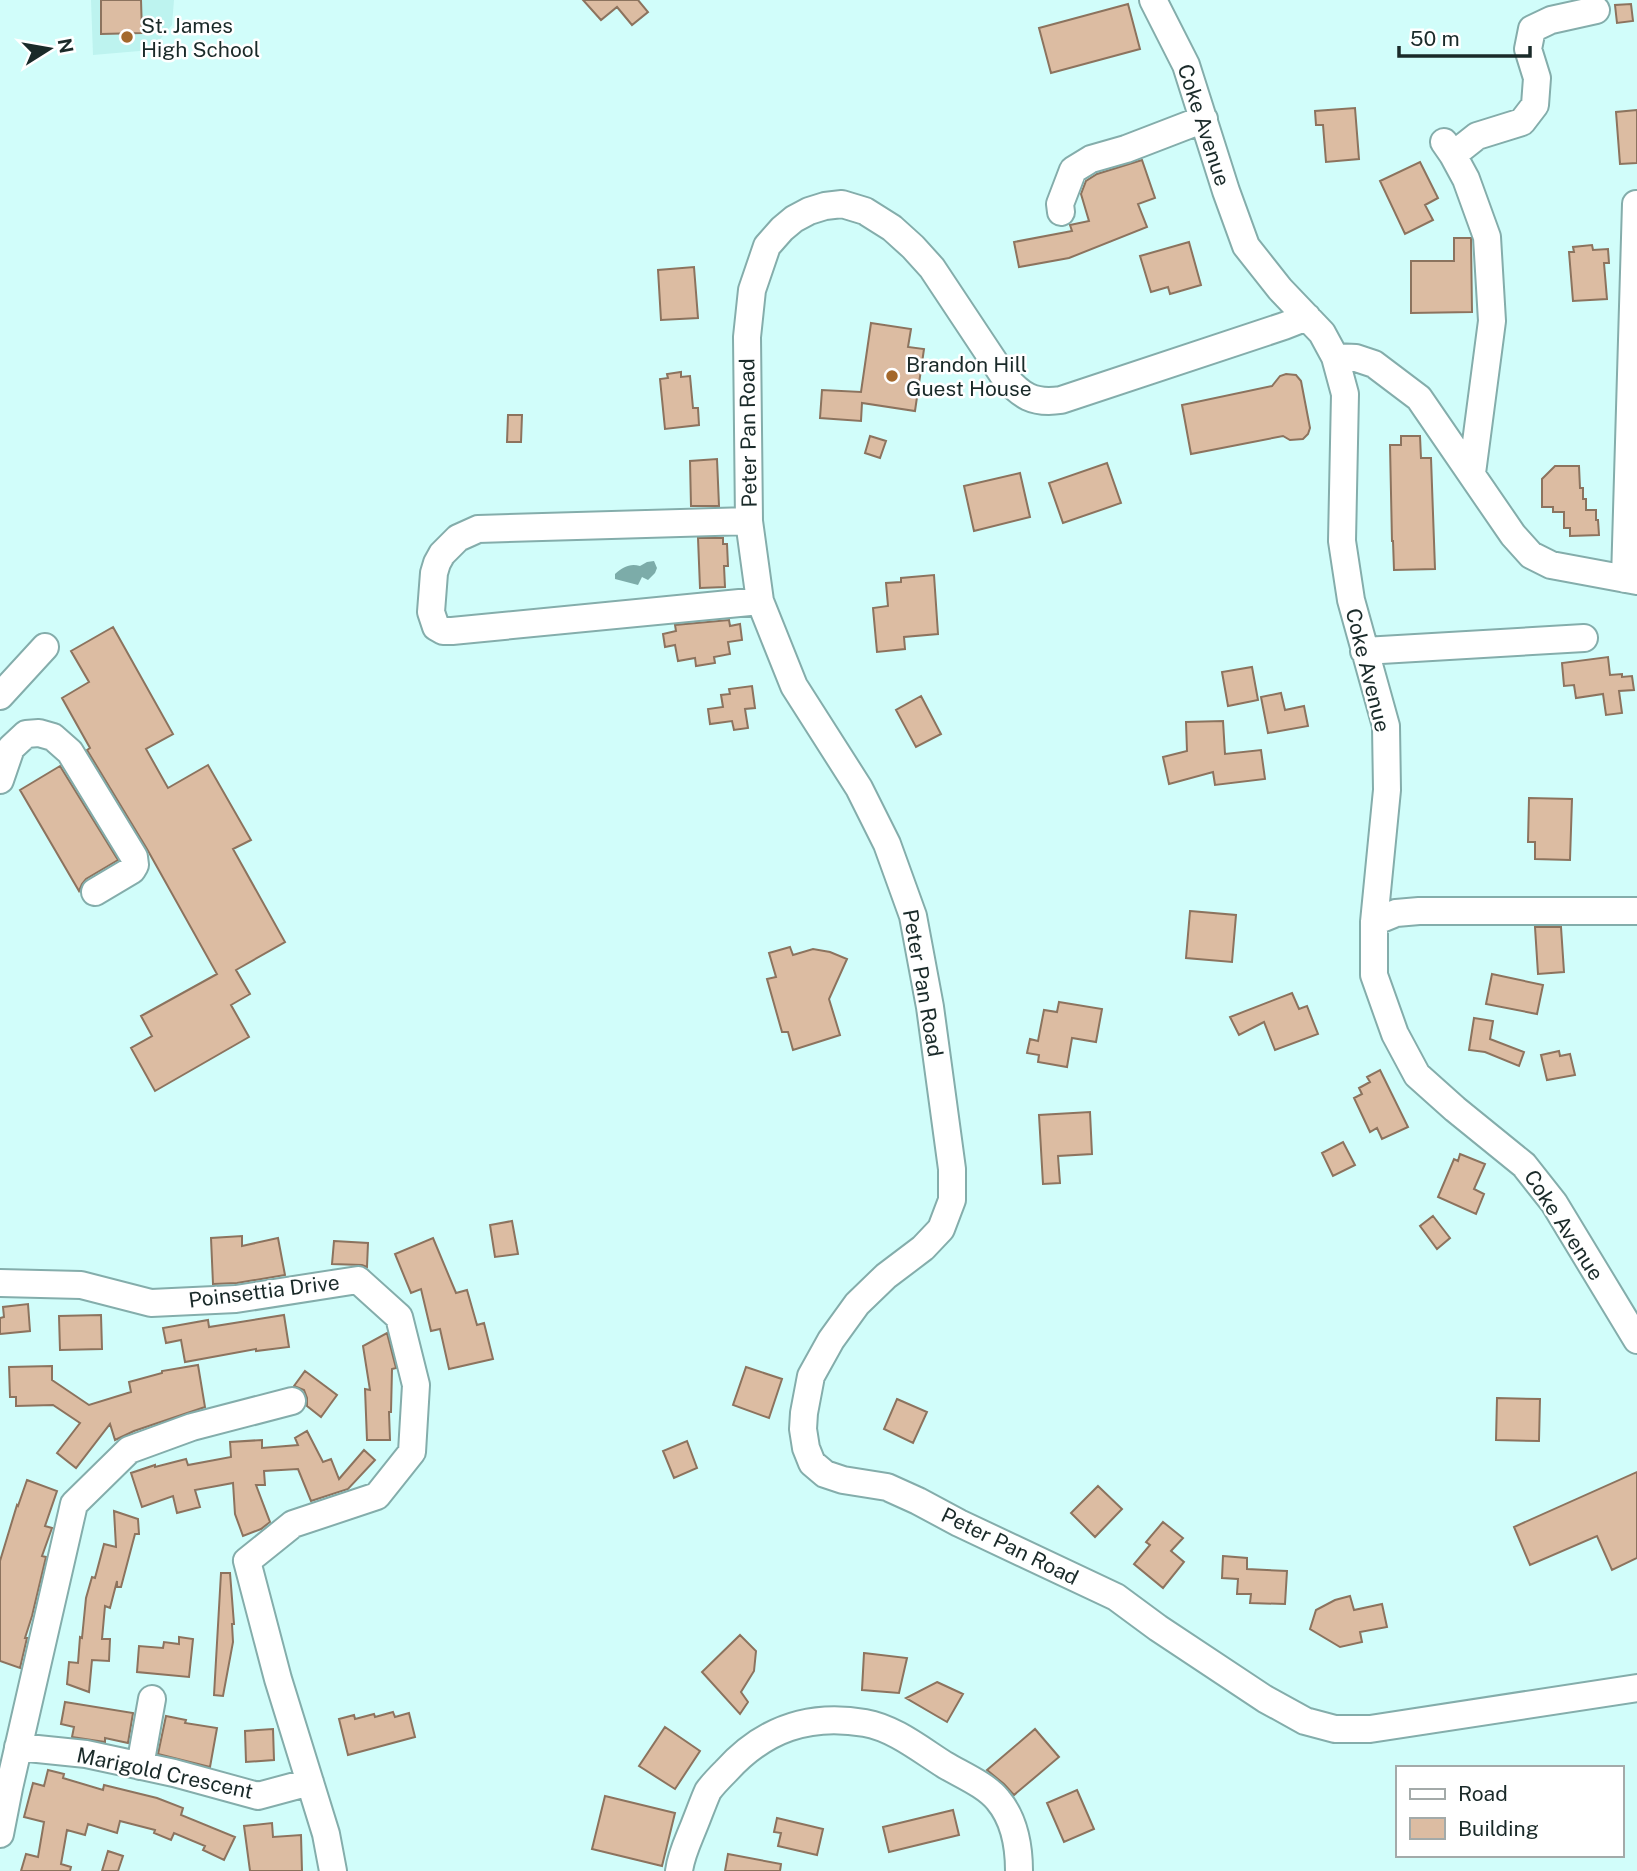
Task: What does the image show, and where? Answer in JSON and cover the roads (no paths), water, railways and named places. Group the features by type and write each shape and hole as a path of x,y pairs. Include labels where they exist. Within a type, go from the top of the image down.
{"street":[{"name":"Coke Avenue","path":"1153,0 1186,65 1246,246 1280,289 1322,332 1335,357 1345,394 1342,541 1351,600 1386,726 1387,790 1374,922 1374,975 1395,1034 1417,1075 1524,1165 1553,1203 1637,1340"},
{"path":"1472,473 1492,321 1487,237 1466,179 1449,149 1477,136 1522,122 1535,105 1537,78 1528,49 1532,29 1551,20 1596,10"},
{"path":"1061,212 1060,204 1073,170 1091,159 1126,149 1204,119"},
{"name":"Peter Pan Road","path":"1307,317 1074,396 1046,402 1030,399 1017,391 1003,375 932,268 892,228 865,211 842,204 808,211 793,219 767,246 752,290 747,337 749,521 760,601 794,686 859,788 887,844 913,916 930,1007 952,1169 953,1200 942,1229 857,1304 831,1340 811,1376 804,1413 806,1448 812,1463 825,1475 887,1487 1116,1597 1265,1699 1305,1721 1335,1729 1370,1729 1637,1688"},
{"path":"1335,357 1356,358 1374,364 1419,398 1513,535 1531,555 1551,565 1631,580 1636,204"},
{"path":"749,521 478,529 458,538 442,554 434,573 431,612 436,628 452,631 760,601"},
{"path":"1364,651 1584,638"},
{"path":"0,696 45,647"},
{"path":"0,780 11,748 26,734 39,733 53,737 71,752 134,857 135,865 132,870 95,892"},
{"path":"1374,922 1396,913 1419,911 1637,911"},
{"name":"Poinsettia Drive","path":"0,1283 81,1284 151,1303 236,1299 358,1280 399,1317 416,1385 412,1452 377,1496 293,1524 247,1561 278,1679 326,1834 333,1871"},
{"path":"0,1834 74,1504 129,1450 192,1427 292,1401"},
{"path":"140,1766 152,1699"},
{"path":"680,1871 681,1857 709,1789 742,1753 781,1730 802,1723 832,1720 867,1723 889,1731 998,1799 1014,1833 1019,1856 1018,1871"},
{"name":"Marigold Crescent","path":"18,1747 86,1754 258,1796 310,1783"}],"place":[{"name":"St. James High School","path":"127,37"},
{"name":"Brandon Hill Guest House","path":"892,376"}]}
